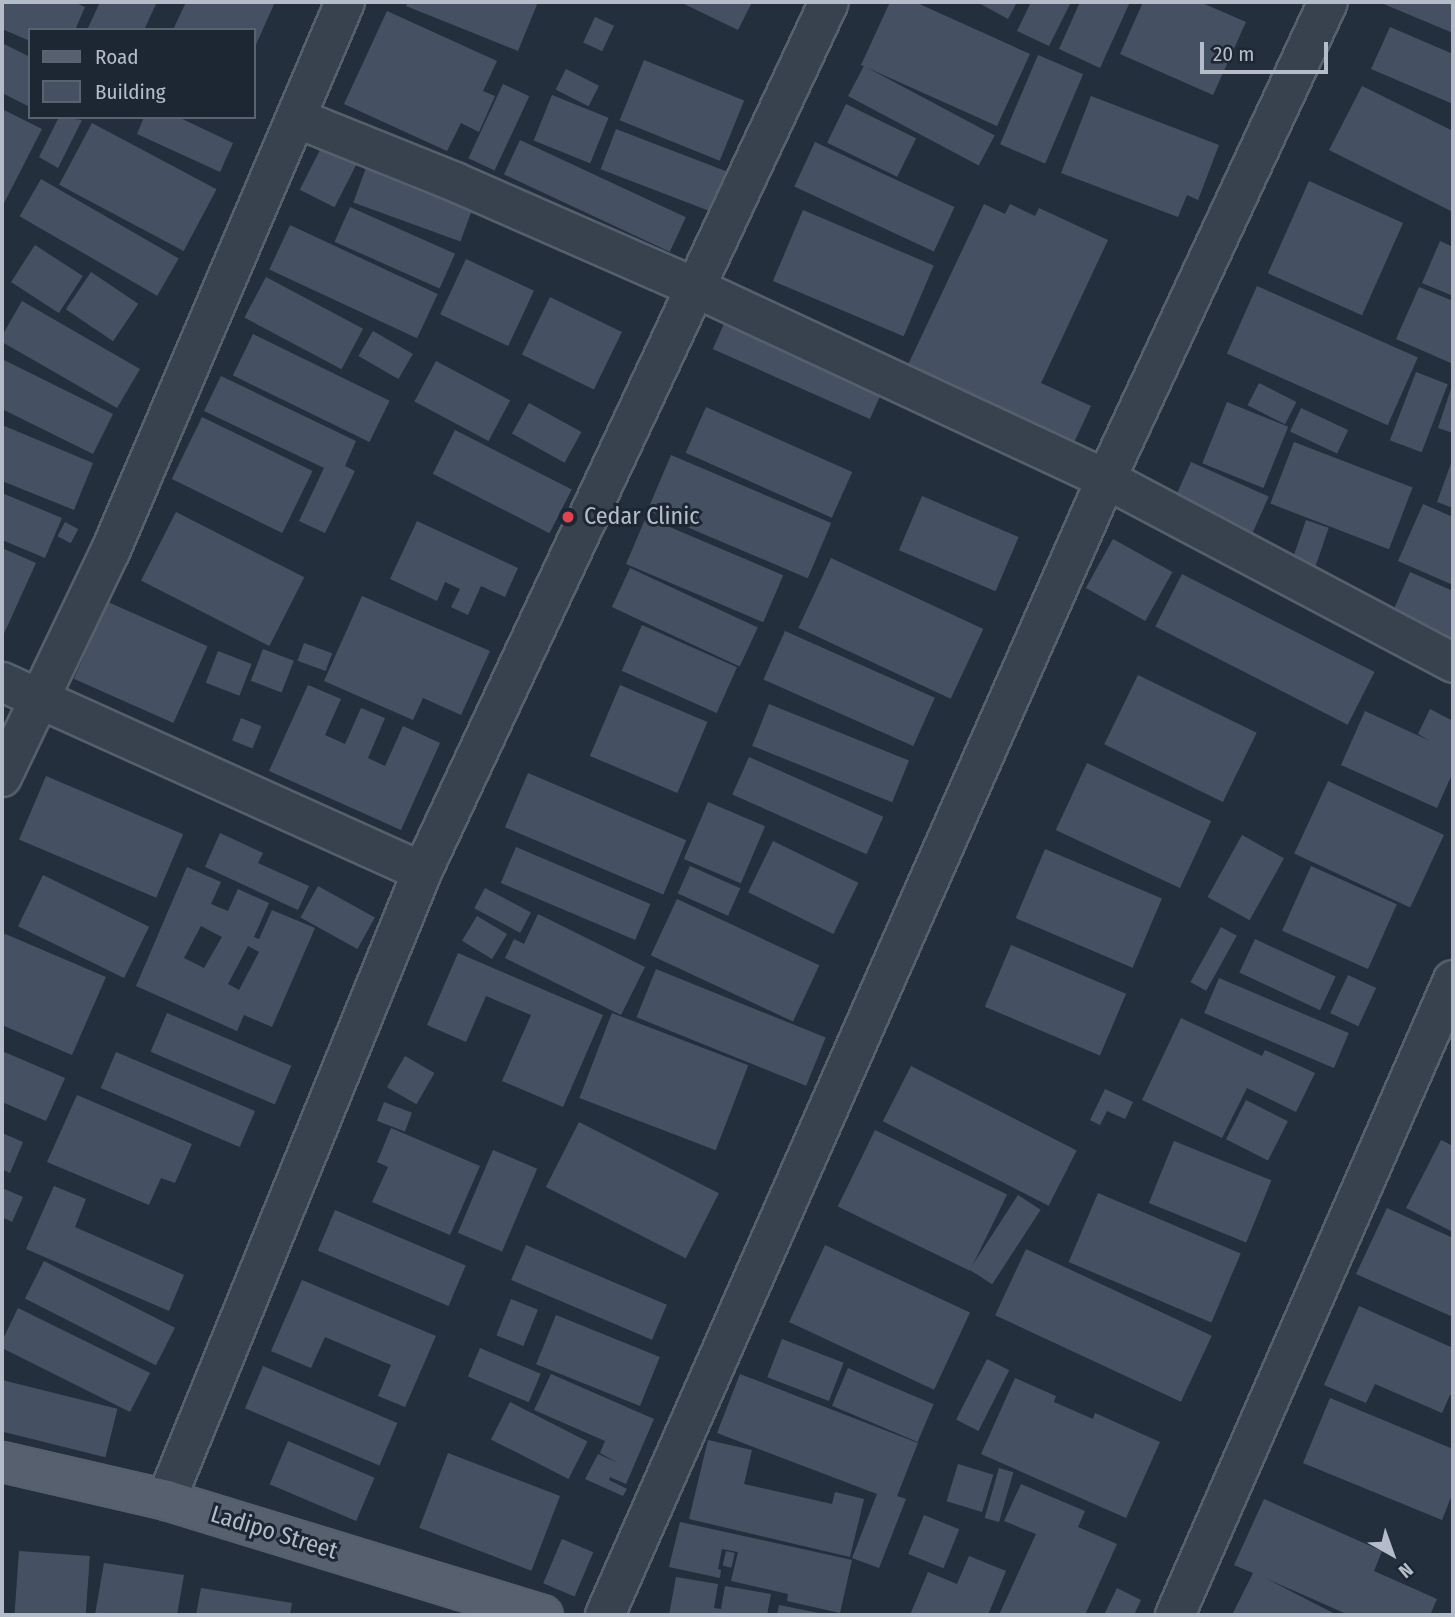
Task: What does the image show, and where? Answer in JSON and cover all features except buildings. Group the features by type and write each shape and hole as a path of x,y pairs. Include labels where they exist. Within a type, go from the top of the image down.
{"main road":[{"name":"Ladipo Street","path":"2,1462 166,1500 543,1615"}],"street":[{"path":"2,777 110,552 345,2"},
{"path":"166,1500 422,872 829,2"},
{"path":"605,1615 1107,479 1328,2"},
{"path":"296,118 454,182 696,288 1107,479 1453,663"},
{"path":"2,682 422,872"},
{"path":"1175,1615 1453,980"}],"place":[{"name":"Cedar Clinic","path":"568,517"}]}
